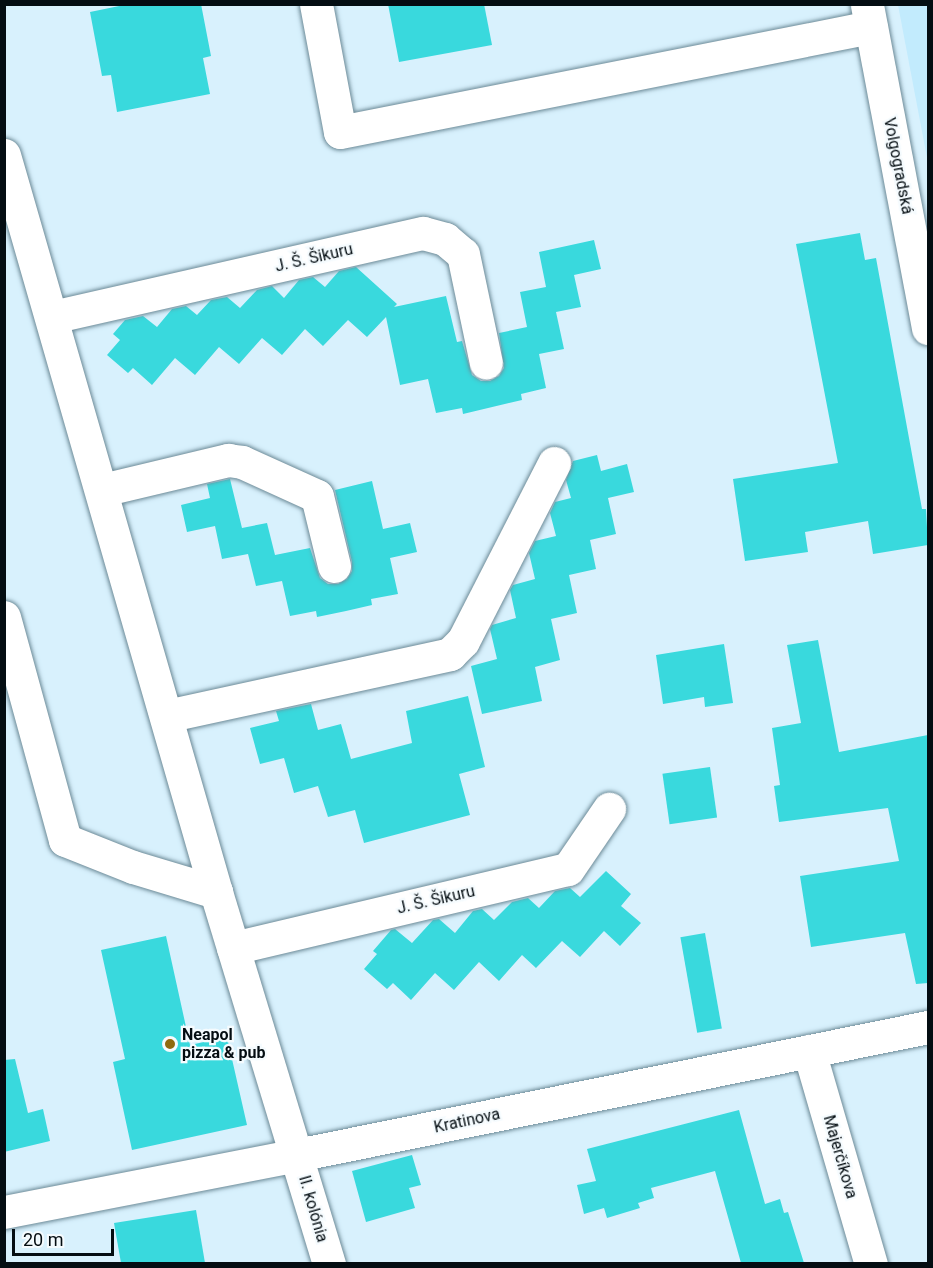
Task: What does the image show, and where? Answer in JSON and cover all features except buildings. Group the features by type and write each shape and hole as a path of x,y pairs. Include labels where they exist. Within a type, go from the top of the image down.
{"street":[{"path":"316,4 340,132 869,16"},
{"name":"Volgogradská","path":"869,16 928,328"},
{"path":"4,155 14,227 51,317 232,948 297,1155"},
{"name":"J. Š. Šikuru","path":"51,317 423,233 445,238 463,254 486,363"},
{"path":"102,490 228,460 242,462 317,496 334,566"},
{"path":"166,716 450,654 464,641 554,463"},
{"path":"4,617 65,840 134,867 216,892"},
{"name":"J. Š. Šikuru","path":"232,948 568,869 609,809"},
{"name":"Kratinova","path":"4,1212 928,1027"},
{"name":"Majerčíkova","path":"809,1051 871,1263"},
{"name":"II. kolónia","path":"297,1155 329,1263"}],"shaded area":[{"path":"898,5 928,5 928,163"}],"place":[{"name":"Neapol pizza & pub","path":"170,1044"}]}
